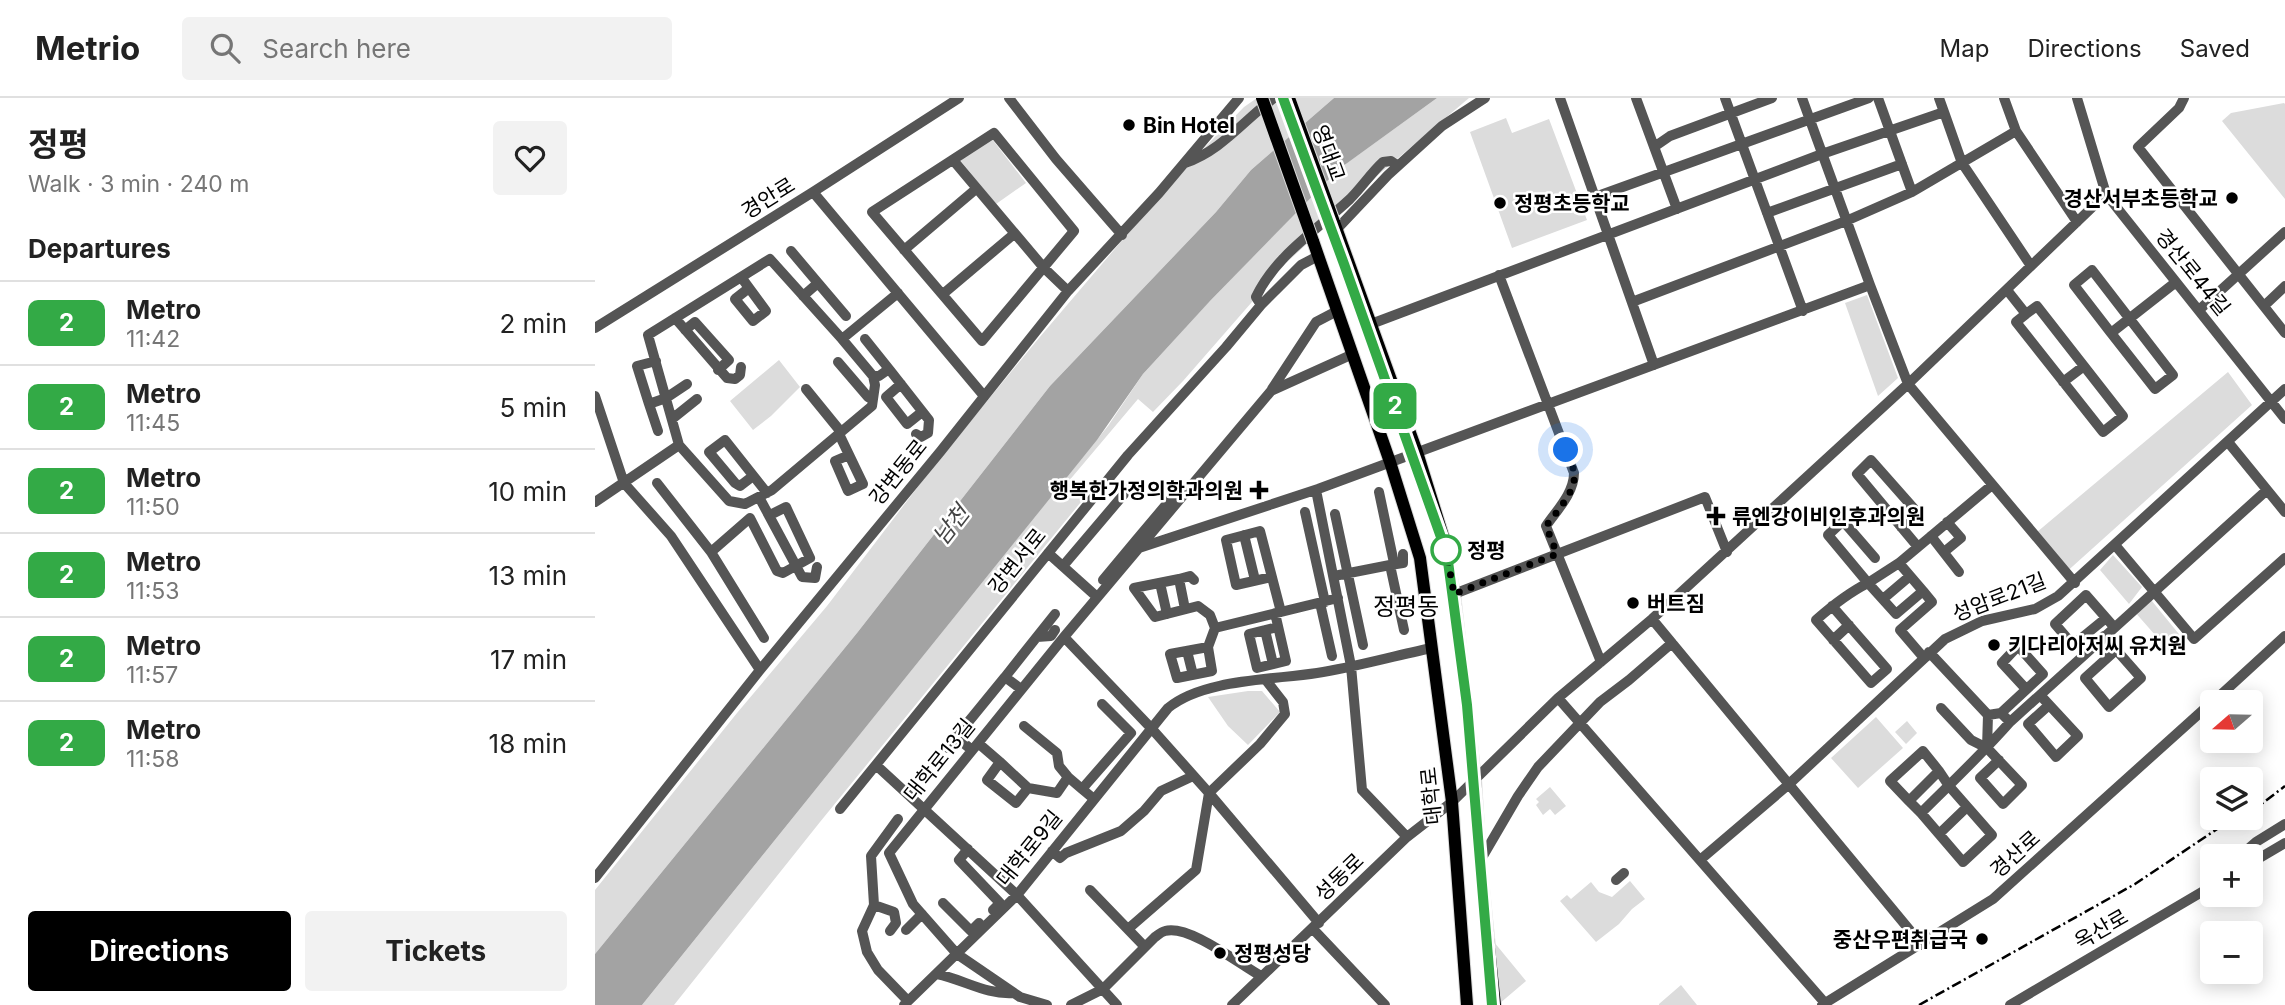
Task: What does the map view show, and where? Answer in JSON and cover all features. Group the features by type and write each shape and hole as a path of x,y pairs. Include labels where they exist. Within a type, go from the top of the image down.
{"main road":[{"name":"대학로","path":"1262,98 1391,462 1419,558 1452,802 1467,1005"},
{"name":"영대교","path":"1289,98 1371,324"},
{"name":"대학로","path":"1371,324 1417,452 1443,536 1454,594 1475,780 1495,1005"}],"street":[{"name":"경안로","path":"595,328 959,98"},
{"path":"1009,98 1056,159 1122,235"},
{"name":"강변동로","path":"595,878 1068,291 1122,235 1239,98"},
{"path":"1184,164 1215,149 1254,112 1274,98"},
{"path":"1335,226 1442,126 1485,98"},
{"path":"1560,98 1654,365"},
{"path":"1636,98 1677,209"},
{"path":"1725,98 1803,311"},
{"path":"1654,147 1670,136 1772,98"},
{"path":"1802,98 1908,384 2074,583"},
{"path":"1595,197 1869,98"},
{"path":"1878,98 1912,192"},
{"path":"1940,98 1962,163 2031,266"},
{"path":"2004,98 2016,131 2077,222"},
{"name":"경산로44길","path":"2077,98 2106,194 2285,419"},
{"path":"2185,98 2179,108 2138,147 2285,333"},
{"path":"1371,324 1822,154 1944,113"},
{"path":"1632,302 1846,221 1912,192 2016,131"},
{"path":"994,133 1074,231 982,341 872,212 953,160 994,133"},
{"path":"953,160 1014,234 1068,291"},
{"path":"1261,305 1257,297 1261,287 1292,249 1352,197 1383,162 1391,161 1398,166"},
{"path":"1767,213 1902,164"},
{"path":"905,250 976,189"},
{"path":"813,192 983,396"},
{"name":"성동로","path":"1231,1005 1407,837 1452,802 1559,698 1652,620 1727,552 1908,384 2106,194"},
{"path":"2199,310 2285,232"},
{"path":"943,294 1014,234"},
{"path":"791,251 846,316"},
{"name":"강변서로","path":"840,809 1128,454 1261,305 1301,265 1318,256"},
{"path":"770,259 803,296 873,376 875,385 872,406 763,495 745,504 729,502 679,445 648,335 770,259"},
{"path":"2092,270 2173,375 2155,389 2111,333 2074,285 2092,270"},
{"path":"1499,275 1574,473 1570,493 1546,526 1601,662"},
{"path":"741,277 749,288"},
{"path":"2111,333 2176,282"},
{"path":"803,296 818,283"},
{"path":"1139,544 1317,490 1870,285"},
{"path":"2264,306 2285,286"},
{"path":"2007,290 2026,314"},
{"path":"842,339 898,293"},
{"path":"2036,306 2084,366 2123,416 2103,432 2016,322 2036,306"},
{"path":"1103,580 1139,544 1271,391 1316,322 1337,311"},
{"path":"675,318 727,378 735,379 740,374 741,367"},
{"path":"865,339 929,420 928,433 921,437 916,434"},
{"path":"1271,391 1353,354"},
{"path":"656,361 637,366 658,431"},
{"path":"838,362 868,397 873,398"},
{"path":"2063,382 2084,366"},
{"path":"873,376 879,376 889,369"},
{"path":"649,404 666,398 687,384"},
{"path":"901,384 885,397 907,425 922,412"},
{"path":"806,389 840,433 849,455"},
{"name":"성암로21길","path":"1700,860 1788,785 1926,655 1957,632 1992,618 2035,609 2058,596 2285,389"},
{"path":"595,396 624,483 671,536 760,670"},
{"path":"672,419 697,399"},
{"path":"753,476 740,486 734,483 709,453 725,440 753,476 802,577 815,578 817,568"},
{"path":"2228,442 2285,512"},
{"path":"595,502 679,445"},
{"path":"1901,527 1917,512 1871,460 1857,474 1901,527 1918,547"},
{"path":"657,483 711,552 764,638"},
{"path":"1832,606 1887,669 1871,684 1816,620 1832,606 1845,595 1899,563 1992,485"},
{"path":"1063,566 1130,487"},
{"path":"1317,490 1351,666 1362,790 1407,837"},
{"path":"1921,813 2010,722 2267,490"},
{"path":"1380,492 1394,562 1390,565"},
{"path":"1454,594 1706,497 1727,552"},
{"path":"1139,544 1170,499"},
{"path":"711,552 750,519 777,571 783,573 810,558 786,507 770,515"},
{"path":"1093,531 1101,511"},
{"path":"1305,512 1332,656"},
{"path":"1335,514 1363,645"},
{"path":"1875,558 1843,521 1828,535 1896,614 1923,591"},
{"path":"1944,552 1961,538 1947,522"},
{"path":"1272,576 1236,585 1226,540 1260,531 1272,576 1278,627 1286,662 1257,668 1249,634 1278,627"},
{"path":"1244,535 1255,580"},
{"path":"1931,536 1959,572"},
{"name":"대학로13길","path":"1015,993 957,954 913,904 889,853 1021,689 1060,633 1097,597 1139,544"},
{"path":"2115,545 2194,639 2285,558"},
{"path":"1048,553 1097,597"},
{"path":"1333,576 1403,563 1403,554"},
{"path":"1899,563 1933,602 1900,630 1988,715 1987,748"},
{"path":"1390,565 1403,630"},
{"path":"1194,580 1190,576 1134,588 1155,617 1198,606 1210,615 1215,628 1208,646 1212,671 1177,678 1170,654 1208,646"},
{"path":"1884,600 1910,576"},
{"path":"1179,579 1185,609"},
{"path":"1160,583 1167,614"},
{"path":"2106,618 2073,645 2055,624 2086,595 2114,627"},
{"path":"1215,628 1338,598"},
{"path":"948,748 1055,614"},
{"path":"1254,618 1273,664"},
{"path":"1652,620 1922,945"},
{"path":"1833,640 1849,625"},
{"path":"1037,637 1060,633 1152,729 1209,793 1316,926 1385,1005"},
{"path":"2105,636 2141,678 2109,707 2085,678 2116,650"},
{"name":"경산로","path":"2225,690 2285,636"},
{"path":"1481,861 1499,836 1538,767 1600,702 1672,643"},
{"name":"대학로9길","path":"906,1003 1017,895 1168,708 1177,701 1194,693 1244,681 1351,666 1432,648"},
{"path":"1187,651 1193,675"},
{"path":"1005,677 1021,689"},
{"path":"1128,929 1196,870 1209,793 1260,744 1285,714 1283,702 1265,679"},
{"path":"1988,715 2001,713 2026,689"},
{"path":"2039,695 2049,705 2078,736 2056,757 2028,724 2049,705"},
{"path":"1559,698 1824,1004"},
{"path":"1082,789 1132,733 1102,704"},
{"path":"1941,708 1971,740 1987,748 1999,760"},
{"path":"2001,713 2010,722"},
{"name":"경산로","path":"1824,1004 1922,945 2001,892 2200,713"},
{"path":"1024,726 1056,753 1059,766 1068,777 1094,799"},
{"path":"956,737 1000,762 1028,788 1057,793 1068,777"},
{"path":"1923,751 1949,786 1992,835 1963,862 1890,781 1923,751"},
{"path":"1000,762 987,780 1016,803 1028,788"},
{"path":"876,765 1017,895 1117,1005"},
{"path":"1909,801 1939,771"},
{"path":"1052,851 1060,858 1066,853 1121,831 1144,811 1161,791 1193,776"},
{"path":"1939,834 1967,807"},
{"path":"898,819 871,856 874,905 862,931 867,952 878,970 906,1003"},
{"path":"2254,844 2285,824"},
{"path":"2263,856 2285,843"},
{"path":"943,903 971,931 1000,903 959,860 968,849"},
{"path":"1090,890 1145,947"},
{"path":"2187,901 2200,890"},
{"name":"옥산로","path":"2010,1005 2200,893"},
{"path":"874,905 894,912 897,923 890,931"},
{"path":"906,930 922,914"},
{"path":"1071,1005 1103,989 1155,937 1165,931 1180,931 1198,938 1261,976"},
{"path":"937,974 957,978 988,992 1015,993 1047,1005"}],"shaded area":[{"path":"1257,98 1334,98 1251,170 1216,212 1050,386 857,633 595,954 595,890 827,606 936,463 1039,338 1176,177 1244,107"},
{"path":"1437,98 1469,98 1378,175 1286,263 1153,412 1138,399 1068,482 1085,497 674,1005 642,1005 1108,426 1143,374 1321,187 1347,163"},
{"path":"2284,103 2285,199 2222,121 2231,113"},
{"path":"1506,118 1512,133 1549,119 1587,220 1512,248 1470,132"},
{"path":"992,139 1026,183 996,204 960,160"},
{"path":"1867,295 1898,378 1878,396 1845,303"},
{"path":"779,360 800,387 753,430 730,401"},
{"path":"2228,372 2252,405 2063,575 2031,537"},
{"path":"2113,555 2142,587 2129,604 2100,570"},
{"path":"2147,595 2183,639 2170,652 2134,611"},
{"path":"1262,691 1280,712 1248,745 1228,726 1208,697"},
{"path":"1876,717 1903,748 1858,788 1831,758"},
{"path":"1907,721 1917,733 1906,744 1895,732"},
{"path":"1550,787 1566,806 1555,815 1550,809 1543,815 1536,805 1539,802 1536,799"},
{"path":"1630,881 1645,899 1596,942 1560,901 1567,895 1571,899 1591,882 1599,892 1612,897"},
{"path":"1494,942 1526,981 1499,1004"},
{"path":"1681,985 1697,1005 1659,1005 1659,1004"}],"water":[{"name":"남천","path":"1334,98 1437,98 1339,169 1143,374 1097,440 642,1005 595,1005 595,954 857,633 1050,386 1216,212 1251,170"}],"railway":[{"path":"2263,803 2285,786"},
{"path":"1919,1005 2135,884 2216,830"}],"metro line":[{"name":"2","path":"1283,98 1447,554 1467,705 1492,1005"}],"place":[{"name":"Bin Hotel","path":"1129,125"},
{"name":"경산서부초등학교","path":"2232,198"},
{"name":"정평초등학교","path":"1500,203"},
{"name":"행복한가정의학과의원","path":"1259,490"},
{"name":"류엔강이비인후과의원","path":"1716,516"},
{"name":"정평","path":"1446,550"},
{"name":"버트짐","path":"1633,603"},
{"name":"키다리아저씨 유치원","path":"1994,645"},
{"name":"중산우편취급국","path":"1982,939"},
{"name":"정평성당","path":"1220,953"}],"district":[{"name":"정평동","path":"1406,606"}],"route":[{"path":"1446,550 1454,594 1557,554 1546,526 1570,493 1574,481 1566,450"}]}
